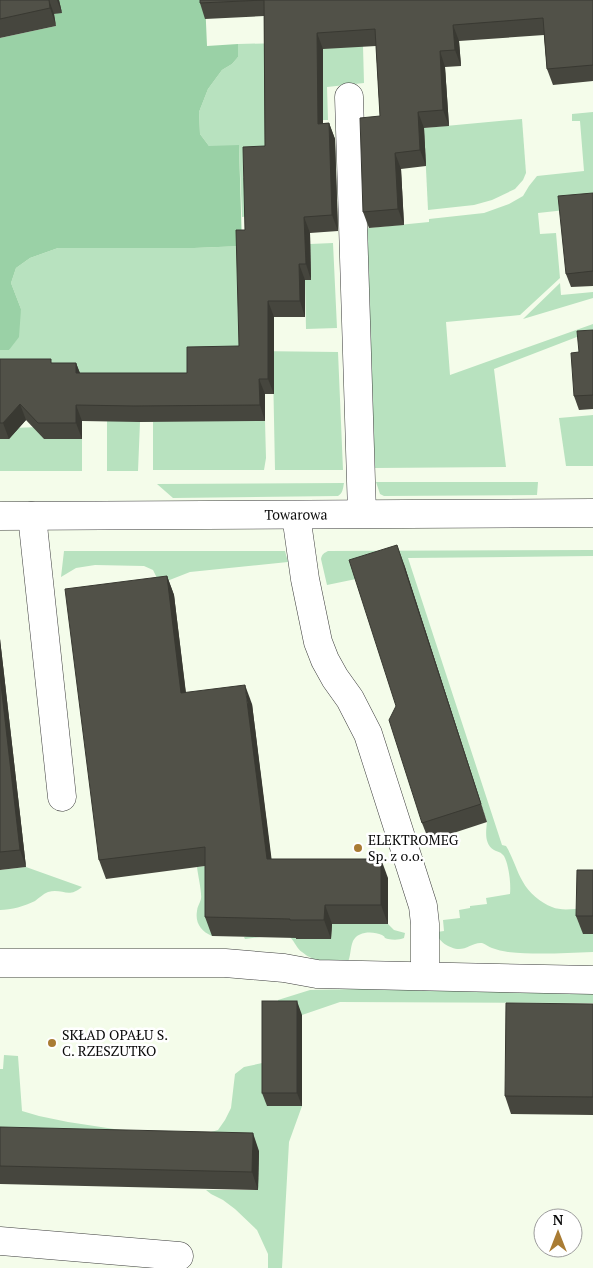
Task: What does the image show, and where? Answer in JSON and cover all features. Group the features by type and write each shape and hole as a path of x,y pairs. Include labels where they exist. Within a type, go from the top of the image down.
{"street":[{"path":"349,97 362,513"},
{"name":"Towarowa","path":"0,516 593,512"},
{"path":"296,515 318,642 331,672 350,699 368,734 422,906 426,924 425,976"},
{"path":"32,516 62,797"},
{"path":"0,963 225,963 284,968 317,974 593,980"},
{"path":"0,1241 179,1256"}],"green space":[{"path":"59,0 205,0 207,46 238,44 238,57 232,64 222,70 208,89 199,112 200,134 209,146 239,145 242,246 58,248 30,258 16,268 11,283 21,309 19,337 9,350 0,350 0,38 56,26 54,14 61,12"},
{"path":"324,42 363,46 364,83 327,87 328,120 323,120 323,62 310,161 243,163 243,178 249,178 250,216 242,217 239,146 209,146 200,134 199,112 208,89 222,70 232,64 238,57 238,44"},
{"path":"593,112 593,207 538,213 540,234 556,233 560,278 520,315 446,322 450,375 593,324 593,344 582,335 494,369 506,467 375,468 365,270 365,235 368,228 429,222 429,219 484,213 509,204 523,196 537,176 584,171 580,121 572,121 572,114"},
{"path":"522,119 526,173 515,189 492,200 474,205 428,210 424,128"},
{"path":"333,243 337,328 306,329 305,280 311,280 310,244"},
{"path":"242,246 245,351 338,352 343,470 275,470 273,369 194,421 265,421 266,458 264,470 153,470 153,422 140,422 138,471 107,471 107,387 0,375 0,350 9,350 21,309 11,283 16,268 30,258 58,248"},
{"path":"560,283 561,295 593,292 593,298 523,319"},
{"path":"593,415 593,466 566,466 559,418"},
{"path":"39,427 44,439 82,439 82,471 0,471 0,439 13,428"},
{"path":"376,482 538,482 537,495 384,496 380,494"},
{"path":"344,483 342,492 338,496 173,498 157,484"},
{"path":"593,550 593,556 408,558 502,845 506,846 525,886 531,893 544,903 559,909 583,908 583,934 593,934 593,952 519,953 498,950 482,943 462,949 452,948 439,938 437,932 444,931 443,920 460,918 459,910 470,908 470,906 487,904 486,898 510,894 506,860 487,841 487,822 404,564 356,579 327,585 321,557 328,551"},
{"path":"64,551 285,551 288,562 190,572 167,581 158,580 153,570 144,566 95,565 76,568 61,577"},
{"path":"271,858 273,871 212,919 212,936 205,932 198,923 197,915 201,896 197,867"},
{"path":"26,867 82,887 69,893 48,892 27,905 0,910 0,870"},
{"path":"297,920 297,939 331,939 332,920 388,924 394,930 405,933 404,938 396,940 374,933 358,935 353,941 347,964 323,962 307,956 300,951 290,937 268,936 245,939 244,937"},
{"path":"310,990 593,992 593,1003 340,1002 302,1015 278,1015 278,1000"},
{"path":"4,1055 18,1056 22,1111 68,1122 147,1134 194,1137 218,1130 225,1120 231,1108 235,1074 244,1067 267,1062 267,1106 302,1106 289,1142 282,1268 268,1268 268,1254 257,1230 235,1209 206,1190 258,1190 0,1145 0,1069 3,1069"}],"building":[{"path":"0,0 49,0 50,8 0,19"},
{"path":"200,0 264,0 200,3"},
{"path":"264,0 593,0 593,65 547,69 543,18 453,25 455,50 440,51 443,110 418,112 420,150 395,153 398,209 363,212 360,118 380,116 375,29 317,33 318,124 329,123 332,215 304,217 306,264 299,264 300,301 268,301 268,379 259,379 260,405 76,405 76,423 38,423 20,404 3,423 0,423 0,359 51,359 51,363 76,363 76,373 187,373 187,347 239,346 236,230 245,230 243,147 265,146"},
{"path":"593,193 593,271 566,274 558,196"},
{"path":"593,330 593,395 574,396 571,353 579,352 577,331"},
{"path":"397,545 481,804 422,823 389,720 396,706 349,560"},
{"path":"167,576 181,693 245,685 267,859 381,859 381,905 325,905 324,920 205,917 205,847 99,860 65,589"},
{"path":"0,676 20,850 0,852"},
{"path":"577,870 593,870 593,916 576,916"},
{"path":"262,1001 297,1001 297,1093 262,1093"},
{"path":"506,1003 593,1004 593,1097 505,1096"},
{"path":"0,1127 253,1133 252,1172 0,1166"}],"place":[{"name":"ELEKTROMEG Sp. z o.o.","path":"358,848"},
{"name":"SKŁAD OPAŁU S. C. RZESZUTKO","path":"52,1043"}]}
